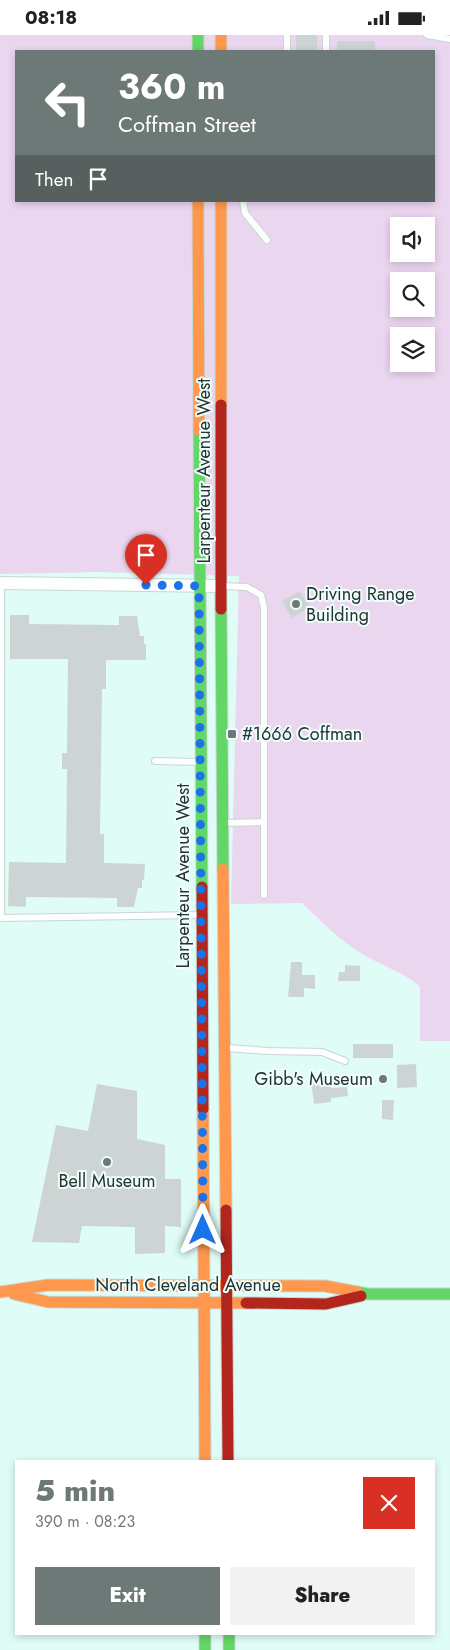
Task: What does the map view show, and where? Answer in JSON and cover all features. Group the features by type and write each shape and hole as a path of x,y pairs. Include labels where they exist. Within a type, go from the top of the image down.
{"main road":[{"path":"198,35 198,50"},
{"path":"221,35 221,50"},
{"name":"Larpenteur Avenue West","path":"198,202 204,1460"},
{"name":"Larpenteur Avenue West","path":"221,202 221,586 228,1460"},
{"path":"202,1032 225,1031"},
{"name":"North Cleveland Avenue","path":"4,1292 48,1285 325,1286 368,1294 450,1294"},
{"name":"North Cleveland Avenue","path":"4,1292 48,1302 326,1304 368,1294"},
{"path":"205,1635 205,1650"},
{"path":"229,1635 229,1650"}],"street":[{"path":"1,583 221,586"}],"lane":[{"path":"287,35 287,50"},
{"path":"326,35 326,50"},
{"path":"427,35 450,39"},
{"path":"243,202 245,213 267,240"},
{"path":"1,583 1,917 201,915"},
{"path":"221,586 247,587 261,595 264,608 264,895"},
{"path":"155,761 200,762"},
{"path":"223,823 264,823"},
{"path":"225,1047 268,1051 322,1052 345,1061"}],"shaded area":[{"path":"0,35 450,35 450,1650 0,1650"},
{"path":"0,35 450,35 450,1041 420,1041 420,986 351,947 302,903 231,904 239,576 99,572 0,574"}],"building":[{"path":"296,35 317,35 317,50 296,50"},
{"path":"337,41 375,41 375,50 337,50"},
{"name":"Driving Range Building","path":"300,591 310,607 292,618 282,601"},
{"path":"10,615 29,615 29,624 119,625 119,616 137,616 140,636 144,636 144,644 146,644 146,660 106,660 106,689 102,689 100,834 104,834 104,863 145,864 142,888 138,888 134,907 117,907 117,898 26,897 26,907 8,906 9,862 66,863 67,769 62,769 62,753 67,753 68,659 10,659"},
{"path":"291,962 302,962 302,975 315,975 315,989 304,988 304,997 288,997"},
{"path":"345,965 360,966 360,981 338,981 339,972 345,972"},
{"path":"353,1044 393,1044 393,1058 353,1058"},
{"path":"416,1064 417,1087 397,1088 397,1065"},
{"path":"330,1078 331,1088 347,1087 348,1096 331,1098 331,1102 314,1104 311,1080"},
{"name":"Bell Museum","path":"97,1084 137,1091 137,1139 165,1145 165,1179 181,1179 181,1227 165,1226 165,1253 135,1254 135,1227 82,1226 79,1243 32,1242 56,1125 88,1131"},
{"path":"382,1100 394,1100 393,1120 382,1119"}],"traffic: fast":[{"path":"198,35 198,50"},
{"path":"199,430 202,887"},
{"path":"221,609 223,869"},
{"path":"357,1292 368,1294 450,1294"},
{"path":"205,1635 205,1650"},
{"path":"229,1635 229,1650"}],"traffic: slow":[{"path":"221,35 221,50"},
{"path":"198,202 199,430"},
{"path":"221,202 221,405"},
{"path":"223,869 226,1210"},
{"path":"203,1109 205,1460"},
{"path":"0,1292 48,1285 325,1286 357,1292"},
{"path":"14,1294 48,1302 246,1303"}],"traffic: jam":[{"path":"221,405 221,609"},
{"path":"202,887 203,1109"},
{"path":"226,1210 228,1460"},
{"path":"246,1303 326,1304 361,1296"}],"place":[{"name":"Driving Range Building","path":"296,604"},
{"name":"#1666 Coffman","path":"232,734"},
{"name":"Gibb's Museum","path":"383,1079"},
{"name":"Bell Museum","path":"107,1162"}],"route":[{"path":"146,585 199,586 203,1230"}]}
